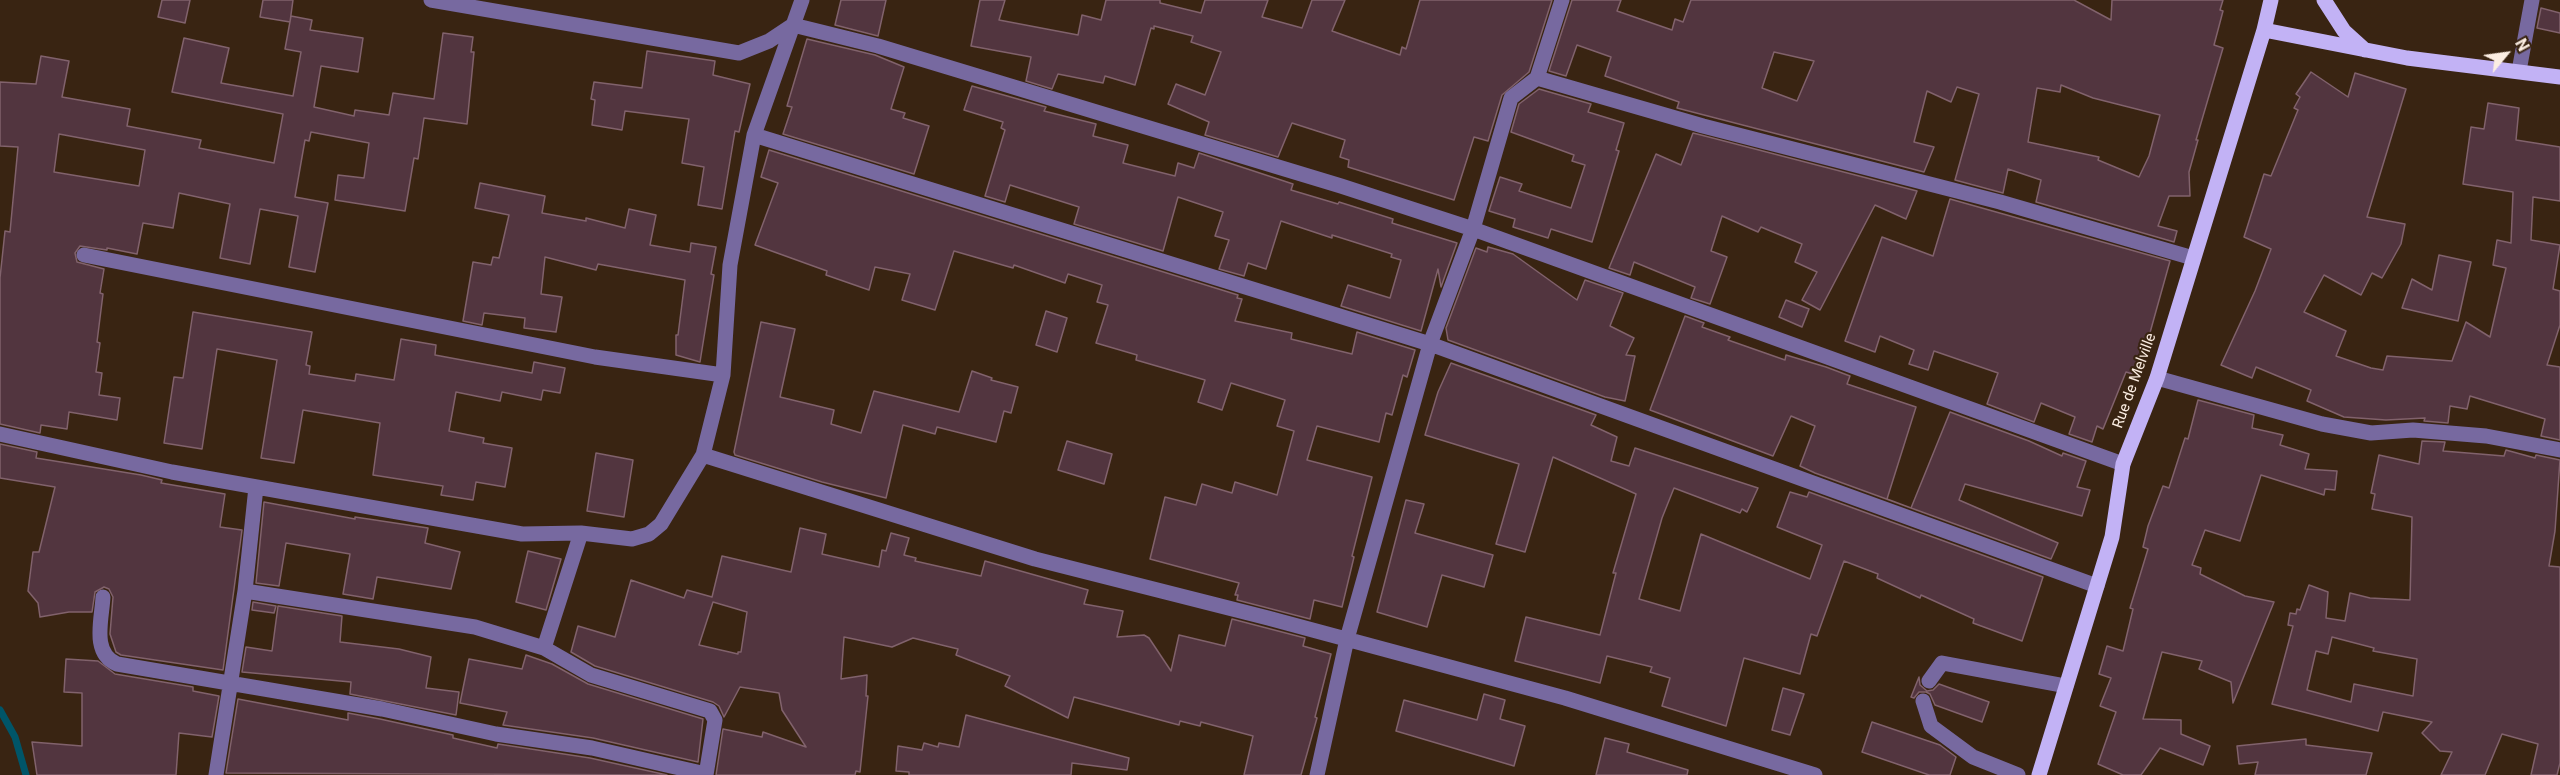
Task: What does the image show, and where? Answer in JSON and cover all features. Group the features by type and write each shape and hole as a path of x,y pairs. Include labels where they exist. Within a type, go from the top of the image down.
{"main road":[{"name":"Rue de Melville","path":"2039,775 2112,537 2123,464 2157,378 2264,30 2271,0"},
{"path":"2324,0 2344,31 2365,50"},
{"path":"2264,30 2407,58 2519,70 2560,77"}],"street":[{"path":"431,0 740,53 769,41 793,25 878,45 1341,186 1473,229 2123,464"},
{"path":"0,434 172,472 522,534 581,533 632,539 649,534 661,524 703,455 723,375 730,265 754,135 802,0"},
{"path":"1317,775 1347,639 1430,344 1473,229 1510,98 1537,78 1562,0"},
{"path":"2519,70 2532,0"},
{"path":"1537,78 1703,126 2000,202 2193,258"},
{"path":"754,135 1430,344 2097,586"},
{"path":"84,255 595,357 723,375"},
{"path":"2157,378 2322,424 2370,433 2413,430 2486,436 2560,450"},
{"path":"703,455 1035,559 1565,698 1815,775"},
{"path":"216,775 245,591 256,487"},
{"path":"544,648 581,533"},
{"path":"103,597 100,644 109,661 296,696 382,709 496,734 592,748 706,775 715,720 710,711 591,675 544,648 475,627 245,591"},
{"path":"1929,681 1942,663 2066,686"},
{"path":"1923,701 1931,726 1973,757 2018,775"}],"building":[{"path":"162,0 190,0 185,23 158,17"},
{"path":"263,0 293,0 290,22 260,17"},
{"path":"841,0 886,0 878,36 835,25"},
{"path":"980,0 1005,0 999,20 1078,35 1082,15 1101,20 1106,0 1160,0 1160,3 1201,13 1205,0 1268,0 1262,17 1302,28 1312,0 1345,0 1332,31 1400,55 1402,47 1406,49 1420,0 1552,0 1529,72 1502,95 1488,141 1474,137 1454,200 1348,167 1349,160 1340,157 1345,140 1292,123 1278,157 1205,135 1209,122 1168,104 1176,84 1205,95 1221,52 1191,42 1193,36 1154,26 1154,29 1151,28 1135,85 1105,76 1103,83 1058,74 1052,89 1026,81 1031,57 971,46"},
{"path":"1572,0 1621,0 1617,11 1672,30 1675,19 1683,22 1691,0 2074,0 2111,20 2112,0 2223,0 2220,10 2223,11 2214,45 2223,48 2196,140 2198,140 2189,172 2190,196 2169,196 2158,226 2177,231 2174,242 2036,202 2041,180 2008,169 2003,193 1955,180 1979,94 1957,87 1951,102 1927,91 1914,142 1934,147 1924,172 1677,108 1679,102 1605,76 1611,57 1577,45 1566,76 1549,71","holes":["1774,52 1814,61 1797,101 1762,88","2061,85 2093,98 2160,115 2149,156 2139,177 2098,160 2099,157 2028,142 2037,88 2060,92"]},
{"path":"2541,8 2560,13 2560,33 2537,28"},
{"path":"291,16 312,20 310,30 363,38 358,72 321,66 314,107 354,116 355,110 389,115 393,93 434,99 443,33 473,37 471,52 474,52 467,124 424,118 418,159 414,158 405,211 335,200 338,175 364,178 369,143 311,132 309,141 305,140 295,197 328,203 315,272 289,267 298,216 260,209 250,264 220,258 230,204 179,193 173,228 143,223 137,254 80,246 75,253 77,262 104,269 100,293 103,294 96,372 102,373 99,395 120,398 117,420 69,412 67,429 41,425 40,433 0,424 0,278 5,231 10,232 18,147 0,146 0,82 36,84 41,56 69,61 62,97 130,109 127,126 201,140 199,148 274,163 283,114 172,92 184,38 229,48 221,83 293,96 301,52 285,49","holes":["59,134 145,150 139,186 54,172"]},
{"path":"807,39 875,55 904,67 891,109 905,113 903,118 929,126 914,174 783,134 792,107 787,106"},
{"path":"647,51 715,61 713,75 750,84 739,132 735,131 722,209 698,205 704,167 682,163 689,119 625,111 622,130 592,125 595,100 591,99 594,82 642,88"},
{"path":"2311,72 2348,97 2355,73 2406,89 2367,217 2405,224 2401,244 2382,278 2372,273 2361,295 2324,275 2304,312 2346,331 2336,356 2371,368 2383,370 2387,356 2452,361 2466,322 2490,337 2506,268 2493,265 2497,240 2511,243 2513,192 2463,184 2471,127 2484,129 2488,103 2519,108 2516,140 2560,147 2560,201 2533,197 2531,240 2560,245 2553,289 2560,291 2560,325 2547,365 2560,367 2560,440 2541,436 2545,419 2470,396 2467,409 2450,406 2448,423 2424,421 2425,418 2386,420 2344,417 2307,401 2311,390 2256,367 2252,378 2221,365 2255,291 2271,249 2244,237 2264,174 2271,176 2298,110 2294,108 2300,97 2296,94"},
{"path":"972,86 1046,107 1044,111 1096,124 1093,136 1128,145 1123,163 1175,176 1178,163 1194,168 1199,153 1293,184 1291,190 1393,219 1392,223 1457,243 1441,287 1438,269 1421,331 1341,306 1348,285 1390,298 1401,260 1391,257 1392,254 1332,235 1332,238 1281,221 1266,269 1248,263 1244,276 1219,269 1229,240 1215,236 1223,212 1178,197 1163,251 1074,224 1079,207 1010,185 1005,202 985,196 1005,130 1001,128 1003,122 964,110"},
{"path":"1539,89 1591,104 1588,112 1624,123 1616,150 1619,151 1592,242 1551,229 1548,238 1513,227 1515,219 1489,211 1500,177 1522,184 1519,191 1571,208 1585,165 1572,161 1574,155 1511,132 1519,104"},
{"path":"1693,133 1917,191 1906,219 1875,205 1820,310 1802,300 1817,272 1795,262 1802,244 1761,227 1758,232 1722,216 1711,251 1727,257 1710,304 1691,298 1695,287 1634,262 1630,275 1609,268 1656,154 1681,165"},
{"path":"769,150 1238,295 1237,298 1242,299 1235,321 1292,333 1291,339 1352,354 1357,332 1415,350 1407,377 1403,375 1392,415 1386,413 1379,442 1317,426 1307,460 1372,477 1342,607 1314,600 1310,619 1237,600 1238,595 1235,595 1239,583 1150,559 1165,497 1196,505 1202,484 1232,493 1235,482 1277,495 1294,431 1277,426 1285,400 1231,383 1222,410 1198,402 1205,380 1136,360 1137,355 1096,343 1108,305 1097,302 1102,285 1068,274 1065,283 1014,265 1013,268 954,251 935,310 902,300 910,274 875,267 869,290 826,275 827,271 755,245 778,183 761,177"},
{"path":"480,183 545,196 542,213 586,221 586,218 625,228 629,209 656,215 650,245 690,252 691,243 716,247 711,274 714,275 700,362 676,355 676,335 678,335 685,280 598,264 596,270 545,257 541,294 562,297 556,332 524,328 525,318 484,313 482,325 463,321 473,262 491,265 493,257 499,258 509,215 475,208"},
{"path":"1950,199 2170,261 2136,375 2126,372 2103,429 2097,426 2092,442 2069,434 2075,417 2041,403 2034,422 1987,404 1998,373 1934,351 1928,370 1909,364 1914,350 1880,336 1875,352 1845,341 1882,237 1933,256"},
{"path":"1488,247 1513,254 1577,300 1585,280 1623,293 1610,326 1634,338 1626,355 1635,356 1625,401 1605,397 1448,340 1446,328 1476,248 1487,252"},
{"path":"2439,255 2471,262 2458,321 2402,308 2412,279 2432,290"},
{"path":"1786,300 1809,309 1802,327 1779,317"},
{"path":"1046,311 1067,318 1057,352 1036,345"},
{"path":"193,312 312,332 306,365 310,366 309,374 355,381 356,374 394,380 401,339 436,345 435,355 532,373 534,362 565,368 560,393 543,390 541,400 502,392 500,401 456,392 449,431 484,438 483,443 512,448 505,487 476,482 473,500 441,495 443,486 373,475 380,423 303,410 294,463 261,458 277,360 217,349 202,449 164,443 174,377 183,378"},
{"path":"1685,316 1704,323 1702,327 1730,337 1728,340 1785,360 1786,355 1826,367 1850,376 1847,384 1916,407 1887,499 1909,507 1815,473 1800,466 1815,426 1791,416 1773,456 1650,410"},
{"path":"761,322 795,329 780,397 834,410 831,424 861,433 874,391 959,412 972,371 992,378 991,380 1018,387 1011,413 1004,411 996,442 937,427 935,434 903,425 886,498 822,482 735,455"},
{"path":"1451,363 1596,415 1591,425 1617,437 1611,461 1629,466 1635,448 1758,488 1747,512 1742,509 1740,513 1674,488 1662,518 1639,599 1680,611 1701,534 1810,579 1822,545 1777,527 1790,492 1807,497 1809,492 2043,577 2022,641 1973,623 1974,619 1921,595 1920,598 1877,578 1878,574 1844,561 1817,636 1811,634 1800,674 1744,658 1726,726 1662,706 1670,678 1650,672 1652,667 1607,656 1600,683 1515,661 1526,617 1600,635 1616,573 1613,573 1636,494 1553,457 1525,552 1496,544 1519,464 1425,435 1438,392"},
{"path":"2198,400 2254,415 2252,428 2283,435 2280,445 2309,454 2305,469 2337,471 2335,490 2325,489 2324,495 2261,475 2240,541 2205,530 2192,565 2201,568 2200,574 2245,596 2274,602 2233,703 2231,682 2199,669 2202,661 2162,652 2143,719 2181,720 2181,734 2210,746 2203,765 2160,748 2141,775 2123,775 2098,764 2116,712 2100,706 2111,678 2099,674 2107,646 2123,651 2133,609 2130,608 2148,549 2143,547 2148,526 2163,486 2169,488 2185,438 2188,439"},
{"path":"1950,412 2029,441 2062,456 2063,453 2086,461 2077,487 2090,490 2082,516 1965,484 1959,500 2058,543 2051,559 1911,508"},
{"path":"1067,441 1112,454 1104,484 1058,470"},
{"path":"2422,441 2445,442 2443,451 2504,456 2506,450 2535,458 2536,455 2560,460 2555,531 2549,566 2560,567 2560,763 2557,775 2531,775 2538,744 2502,734 2485,775 2441,775 2452,752 2440,751 2422,733 2432,722 2383,712 2378,731 2272,704 2293,626 2288,625 2290,613 2296,614 2297,609 2300,610 2309,585 2328,592 2326,618 2345,621 2350,593 2370,598 2410,600 2412,517 2372,509 2375,494 2371,493 2379,455 2419,464","holes":["2332,637 2374,648 2373,651 2417,659 2413,696 2354,684 2351,702 2307,690 2316,651 2328,654"]},
{"path":"0,444 37,452 36,458 141,475 162,480 161,483 225,494 220,527 242,530 223,670 121,655 116,652 110,634 113,597 109,589 104,587 95,592 92,612 69,612 40,617 38,603 28,591 33,552 39,552 55,487 0,478"},
{"path":"596,453 633,460 624,517 587,511"},
{"path":"1406,500 1424,504 1415,533 1493,555 1484,587 1442,575 1427,627 1377,612"},
{"path":"264,502 355,519 355,517 428,528 425,543 460,552 451,589 377,577 373,599 343,594 350,554 286,543 279,586 256,583"},
{"path":"800,528 826,534 822,554 879,567 882,550 886,551 891,533 909,538 904,555 916,558 915,561 981,576 985,561 1088,590 1084,604 1123,611 1117,637 1144,635 1149,638 1171,671 1179,635 1225,646 1232,619 1305,638 1303,646 1331,654 1315,717 1317,718 1301,775 1244,775 1253,736 1201,722 1200,726 1180,721 1179,725 1074,697 1068,718 1005,686 1010,676 956,655 958,649 913,638 892,647 844,637 841,679 867,675 866,696 868,696 860,772 856,771 855,775 716,775 723,729 762,737 763,732 806,747 782,710 779,693 740,687 724,717 719,706 713,702 595,666 571,652 578,626 615,637 631,580 684,598 687,590 712,597 722,556 791,572","holes":["713,602 747,612 741,652 738,654 699,645"]},
{"path":"528,551 561,559 546,610 516,602"},
{"path":"253,602 276,606 274,613 252,610"},
{"path":"278,606 342,616 340,642 399,649 431,657 426,688 459,692 456,715 350,694 351,682 242,672 246,647 272,651"},
{"path":"526,655 552,664 588,684 703,719 698,762 593,738 503,725 507,712 460,703 469,659 522,669"},
{"path":"66,659 98,661 115,674 193,687 193,691 219,696 212,737 179,733 176,775 37,775 32,742 82,746 82,693 64,692"},
{"path":"1919,677 1920,685 1927,691 1933,690 1939,684 1989,702 1982,722 1935,705 1930,694 1926,692 1919,692 1914,698 1911,697"},
{"path":"1783,688 1804,694 1790,735 1772,730"},
{"path":"1484,694 1505,700 1500,719 1525,726 1514,766 1396,731 1404,700 1477,720"},
{"path":"238,699 348,720 348,713 453,735 453,738 497,748 498,744 590,758 667,775 226,773"},
{"path":"966,715 1129,758 1127,770 1072,763 1071,775 909,775 909,772 896,771 898,746 922,750 924,743 938,747 939,743 959,747"},
{"path":"1872,722 1940,745 1956,757 1950,775 1929,775 1862,752"},
{"path":"1605,738 1629,744 1627,752 1688,770 1687,775 1596,775"},
{"path":"2306,739 2306,745 2372,753 2366,775 2255,775 2258,762 2239,764 2237,746"}],"waterway":[{"path":"0,710 15,737 26,775"}]}
